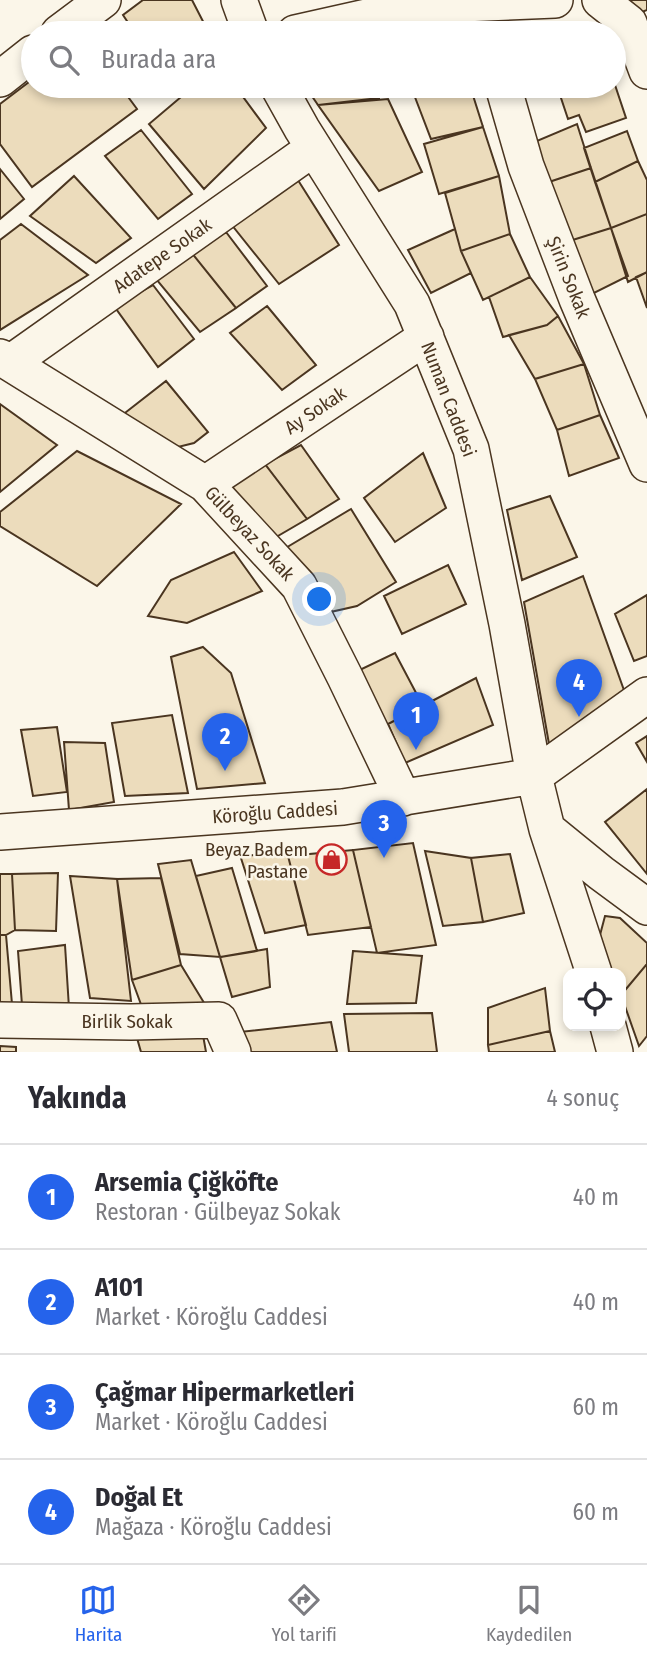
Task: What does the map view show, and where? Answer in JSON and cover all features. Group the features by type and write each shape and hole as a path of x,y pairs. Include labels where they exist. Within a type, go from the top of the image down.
{"street":[{"path":"75,21 103,0"},
{"path":"239,0 247,21"},
{"path":"349,21 416,6 484,18 555,0"},
{"path":"600,0 629,23 647,71"},
{"path":"0,79 21,62"},
{"name":"Numan Caddesi","path":"285,98 412,304 471,449 508,624 534,776 547,829"},
{"name":"Şirin Sokak","path":"507,98 530,178 577,299 647,464"},
{"name":"Adatepe Sokak","path":"5,360 314,148"},
{"name":"Ay Sokak","path":"205,484 426,337"},
{"name":"Gülbeyaz Sokak","path":"5,360 205,484 299,586 403,798"},
{"name":"Köroğlu Caddesi","path":"0,832 343,807 534,776 647,695"},
{"path":"547,829 647,907"},
{"path":"547,829 592,968"},
{"name":"Birlik Sokak","path":"0,1020 219,1020 233,1052"},
{"path":"609,1031 615,1052"}],"building":[{"path":"143,0 192,0 203,21 127,21 123,15"},
{"path":"629,0 647,0 647,10 642,12"},
{"path":"21,88 21,98 129,98 137,109 32,187 0,144 0,104"},
{"path":"180,98 244,98 266,128 204,189 149,124"},
{"path":"313,98 379,98 318,105"},
{"path":"415,98 474,98 483,127 431,139"},
{"path":"561,98 619,98 626,118 586,132 579,115 568,119"},
{"path":"388,99 422,172 379,191 318,105"},
{"path":"577,124 591,168 546,183 532,143"},
{"path":"483,127 499,176 439,194 424,144"},
{"path":"141,130 192,194 158,219 105,156"},
{"path":"627,131 638,161 595,182 584,148"},
{"path":"638,161 647,180 647,214 611,228 595,182"},
{"path":"591,168 611,228 563,243 546,183"},
{"path":"0,169 24,199 0,219"},
{"path":"74,176 131,238 96,263 30,216"},
{"path":"499,176 510,234 461,251 445,193"},
{"path":"296,177 339,245 279,284 231,224"},
{"path":"647,214 647,272 628,282 611,228"},
{"path":"21,224 88,275 0,330 0,240"},
{"path":"611,228 628,276 588,296 563,243"},
{"path":"455,229 471,273 431,293 408,250"},
{"path":"226,232 267,286 236,308 191,252"},
{"path":"510,234 530,277 483,300 461,251"},
{"path":"191,252 236,308 200,332 156,279"},
{"path":"647,272 647,308 636,277"},
{"path":"530,277 558,316 547,325 503,337 489,297"},
{"path":"153,285 194,339 158,367 114,306"},
{"path":"267,306 316,365 282,390 230,333"},
{"path":"558,316 584,364 535,379 509,335 547,325"},
{"path":"584,364 600,415 557,430 535,379"},
{"path":"166,381 208,432 194,443 178,447 121,416"},
{"path":"0,404 57,445 0,492"},
{"path":"600,415 619,458 569,476 557,430"},
{"path":"301,445 339,499 307,519 265,464"},
{"path":"77,451 181,504 97,586 0,526 0,512"},
{"path":"423,453 446,508 395,542 364,498"},
{"path":"265,464 307,519 271,540 228,486"},
{"path":"550,496 577,557 522,580 507,510"},
{"path":"351,509 396,582 357,606 326,613 284,549"},
{"path":"234,552 262,591 187,623 148,616 171,580"},
{"path":"448,565 466,604 402,634 384,596"},
{"path":"583,576 630,707 549,744 524,602"},
{"path":"647,595 647,656 634,661 615,614"},
{"path":"203,647 231,673 265,783 197,789 171,657"},
{"path":"395,653 423,706 371,733 345,677"},
{"path":"476,678 493,725 405,763 388,724"},
{"path":"172,715 188,793 125,796 112,723"},
{"path":"57,727 67,792 33,796 21,730"},
{"path":"647,736 647,762 636,743"},
{"path":"64,742 105,743 114,802 69,810"},
{"path":"647,789 647,874 605,822"},
{"path":"413,843 436,945 377,953 353,850"},
{"path":"353,850 371,927 308,935 288,856"},
{"path":"425,851 471,858 483,922 443,926"},
{"path":"510,854 524,913 483,922 471,858"},
{"path":"240,855 288,856 306,925 265,933"},
{"path":"191,860 220,957 180,954 158,864"},
{"path":"232,868 257,951 220,957 196,876"},
{"path":"58,873 56,931 15,930 12,874"},
{"path":"0,874 12,874 15,930 6,935 0,935"},
{"path":"70,876 117,879 131,1001 90,998"},
{"path":"161,878 181,965 132,980 117,879"},
{"path":"605,916 620,918 647,943 647,964 626,989 626,968 610,968 600,935"},
{"path":"0,935 6,935 12,1004 0,1004"},
{"path":"65,945 69,1008 22,1005 18,951"},
{"path":"267,949 270,987 232,997 220,957"},
{"path":"353,951 422,956 416,1003 347,1004"},
{"path":"647,964 647,1036 639,1046 626,1009 626,989"},
{"path":"181,965 206,1006 146,1018 132,980"},
{"path":"545,988 550,1031 488,1045 488,1008"},
{"path":"432,1013 437,1052 349,1052 344,1014"},
{"path":"331,1022 337,1052 238,1052 230,1033"},
{"path":"201,1024 206,1052 141,1052 135,1031"},
{"path":"550,1031 555,1052 489,1052 488,1045"},
{"path":"0,1046 16,1047 16,1052 0,1052"}],"place":[{"name":"Doğal Et","path":"579,717"},
{"name":"Arsemia Çiğköfte","path":"416,750"},
{"name":"A101","path":"225,771"},
{"name":"Çağmar Hipermarketleri","path":"384,858"},
{"name":"Beyaz Badem Pastane","path":"331,860"}]}
